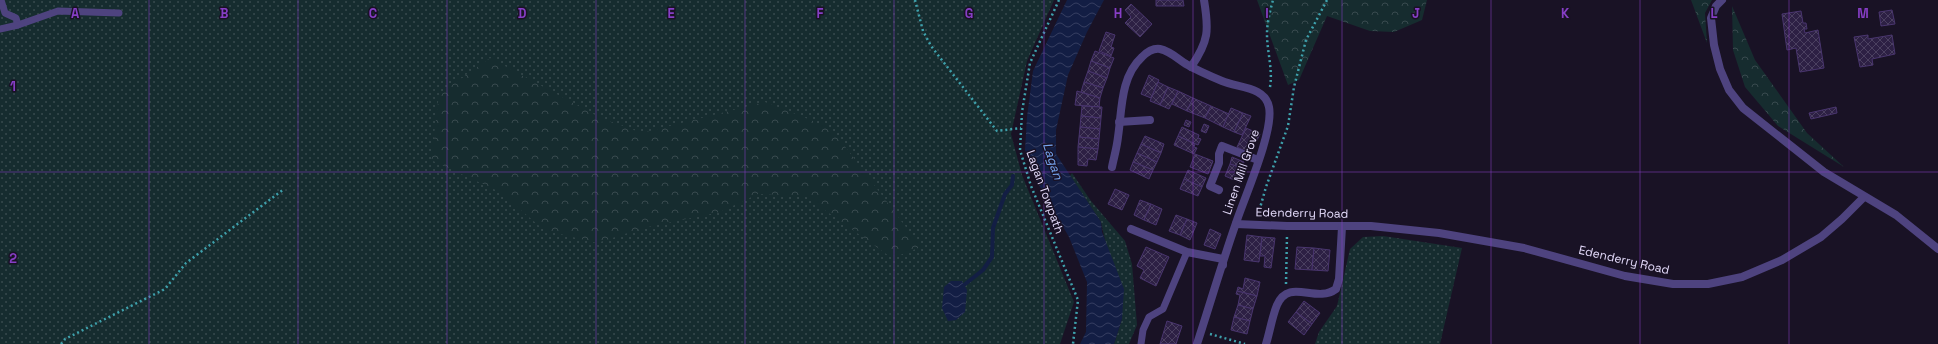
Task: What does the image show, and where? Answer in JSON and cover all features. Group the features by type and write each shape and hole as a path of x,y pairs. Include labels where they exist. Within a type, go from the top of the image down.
{"street":[{"path":"1191,67 1203,49 1208,33 1204,0"},
{"path":"1722,0 1716,6 1711,18 1714,45 1720,68 1729,90 1743,108 1824,172 1896,215 1938,249"},
{"path":"1112,167 1120,109 1127,81 1133,68 1145,55 1158,49 1166,51 1191,67 1227,83 1262,93 1267,100"},
{"name":"Linen Mill Grove","path":"1236,224 1268,129 1270,108 1267,100"},
{"path":"1119,122 1150,120"},
{"path":"1219,190 1210,186 1219,163 1218,154 1222,146 1258,160"},
{"name":"Edenderry Road","path":"1236,224 1342,227 1371,226 1465,236 1524,248 1625,276 1673,284 1708,284 1742,277 1782,260 1821,237 1864,197"},
{"path":"1198,344 1236,224"},
{"path":"1266,344 1277,305 1285,295 1300,291 1323,296 1336,289 1339,278 1342,227"},
{"path":"1131,229 1187,252 1223,259 1222,266"}],"lane":[{"path":"1,0 5,12 16,18 18,25"},
{"path":"0,29 18,25 58,11 119,13"},
{"path":"1141,344 1143,330 1149,317 1163,309 1187,252"}],"path":[{"path":"915,0 923,31 931,46 997,131 1021,128"},
{"name":"Lagan Towpath","path":"1059,0 1030,63 1021,128 1020,150 1031,186 1078,300 1073,344"},
{"path":"1267,100 1271,81 1271,67 1267,35 1268,20 1273,0"},
{"path":"1256,225 1266,188 1288,126 1294,87 1306,40 1327,0"},
{"path":"62,344 65,339 165,289 186,263 284,189"},
{"path":"1285,295 1287,226"},
{"path":"1202,331 1245,344"}],"green space":[{"path":"0,0 1054,0 1027,61 1011,134 1022,175 1074,302 1060,344 0,344"},
{"path":"1257,0 1427,0 1422,20 1394,32 1370,31 1327,16 1299,80 1288,85"},
{"path":"1691,0 1712,0 1705,13 1707,43"},
{"path":"1732,6 1755,60 1807,133 1844,167 1778,126 1745,87 1733,50"},
{"path":"490,58 599,117 642,133 765,102 831,128 921,247 892,258 805,196 758,194 720,212 643,228 597,243 544,230 500,192 431,160 439,94"},
{"path":"1072,173 1091,201 1125,241 1132,264 1137,325 1129,344 1114,344 1122,319 1101,222 1070,176"},
{"path":"1383,236 1462,248 1440,344 1315,344 1319,332 1337,306 1350,249 1363,237"}],"water":[{"name":"Lagan","path":"1067,0 1104,0 1087,32 1068,75 1056,130 1056,154 1101,222 1102,232 1124,289 1122,319 1114,344 1080,344 1086,332 1087,282 1069,237 1036,180 1025,150 1027,117 1033,71"},
{"path":"951,281 962,281 967,290 965,312 956,320 948,321 942,308 944,287"}],"building":[{"path":"1156,0 1183,0 1184,6 1156,6"},
{"path":"1131,4 1152,24 1140,37 1125,23 1131,17 1125,10"},
{"path":"1892,10 1895,24 1881,26 1879,12"},
{"path":"1801,11 1803,23 1806,23 1807,29 1804,29 1805,33 1818,30 1824,68 1800,72 1796,48 1787,50 1782,14"},
{"path":"1106,32 1115,35 1111,47 1114,48 1111,56 1099,51"},
{"path":"1868,35 1868,39 1892,35 1895,54 1872,59 1873,65 1860,67 1854,37"},
{"path":"1095,51 1114,58 1110,68 1091,61"},
{"path":"1091,61 1110,68 1107,78 1088,71"},
{"path":"1088,71 1107,78 1103,88 1084,82"},
{"path":"1149,75 1159,80 1151,98 1141,94"},
{"path":"1084,82 1103,88 1100,98 1081,92"},
{"path":"1158,82 1168,87 1160,105 1150,101"},
{"path":"1168,87 1178,91 1169,109 1160,105"},
{"path":"1077,91 1100,98 1099,107 1075,105"},
{"path":"1178,91 1193,98 1187,111 1172,104"},
{"path":"1193,98 1211,106 1205,118 1187,111"},
{"path":"1082,106 1102,107 1101,118 1081,116"},
{"path":"1211,106 1229,114 1223,127 1205,118"},
{"path":"1836,107 1837,113 1811,119 1809,113"},
{"path":"1231,108 1243,113 1234,132 1223,127"},
{"path":"1243,113 1251,116 1242,135 1234,132"},
{"path":"1081,116 1101,118 1100,129 1080,127"},
{"path":"1186,120 1191,122 1189,127 1184,125"},
{"path":"1204,124 1209,126 1206,133 1201,131"},
{"path":"1080,127 1100,129 1099,139 1079,137"},
{"path":"1182,127 1199,135 1198,138 1201,139 1198,145 1178,136"},
{"path":"1246,128 1260,134 1256,142 1252,141 1247,152 1237,147"},
{"path":"1145,136 1164,144 1161,153 1141,144"},
{"path":"1178,136 1195,144 1194,147 1197,148 1194,154 1174,145"},
{"path":"1079,137 1099,139 1098,149 1078,147"},
{"path":"1141,144 1161,153 1157,162 1137,153"},
{"path":"1078,147 1098,149 1096,160 1088,159 1087,166 1078,165"},
{"path":"1137,153 1157,162 1153,170 1133,162"},
{"path":"1195,154 1213,161 1208,174 1190,167"},
{"path":"1232,157 1244,162 1242,168 1230,164"},
{"path":"1133,162 1153,170 1149,179 1130,170"},
{"path":"1230,164 1242,168 1240,173 1244,174 1241,183 1225,176"},
{"path":"1188,170 1206,178 1202,187 1184,179"},
{"path":"1184,179 1202,187 1198,196 1180,189"},
{"path":"1115,189 1129,195 1122,210 1108,204"},
{"path":"1140,200 1151,204 1144,220 1134,215"},
{"path":"1151,204 1162,209 1156,225 1144,220"},
{"path":"1176,215 1187,219 1180,235 1169,231"},
{"path":"1187,219 1197,223 1190,240 1180,235"},
{"path":"1210,229 1221,234 1215,249 1204,245"},
{"path":"1247,235 1262,237 1259,262 1244,260"},
{"path":"1262,237 1275,238 1271,268 1264,267 1265,256 1260,256"},
{"path":"1146,247 1169,257 1156,286 1140,278 1144,270 1137,266"},
{"path":"1297,247 1314,248 1312,270 1295,269"},
{"path":"1314,248 1330,250 1328,271 1312,270"},
{"path":"1245,278 1260,282 1257,296 1237,291 1238,287 1243,289"},
{"path":"1237,291 1257,296 1253,309 1238,305 1240,295 1236,294"},
{"path":"1304,301 1320,313 1312,324 1296,312"},
{"path":"1238,305 1253,309 1250,321 1234,317"},
{"path":"1296,312 1312,324 1304,335 1288,322"},
{"path":"1234,317 1250,321 1247,334 1231,330"},
{"path":"1167,321 1182,326 1176,344 1160,344"}],"waterway":[{"path":"964,285 983,270 992,257 993,228 1005,194 1012,185 1013,176"}]}
